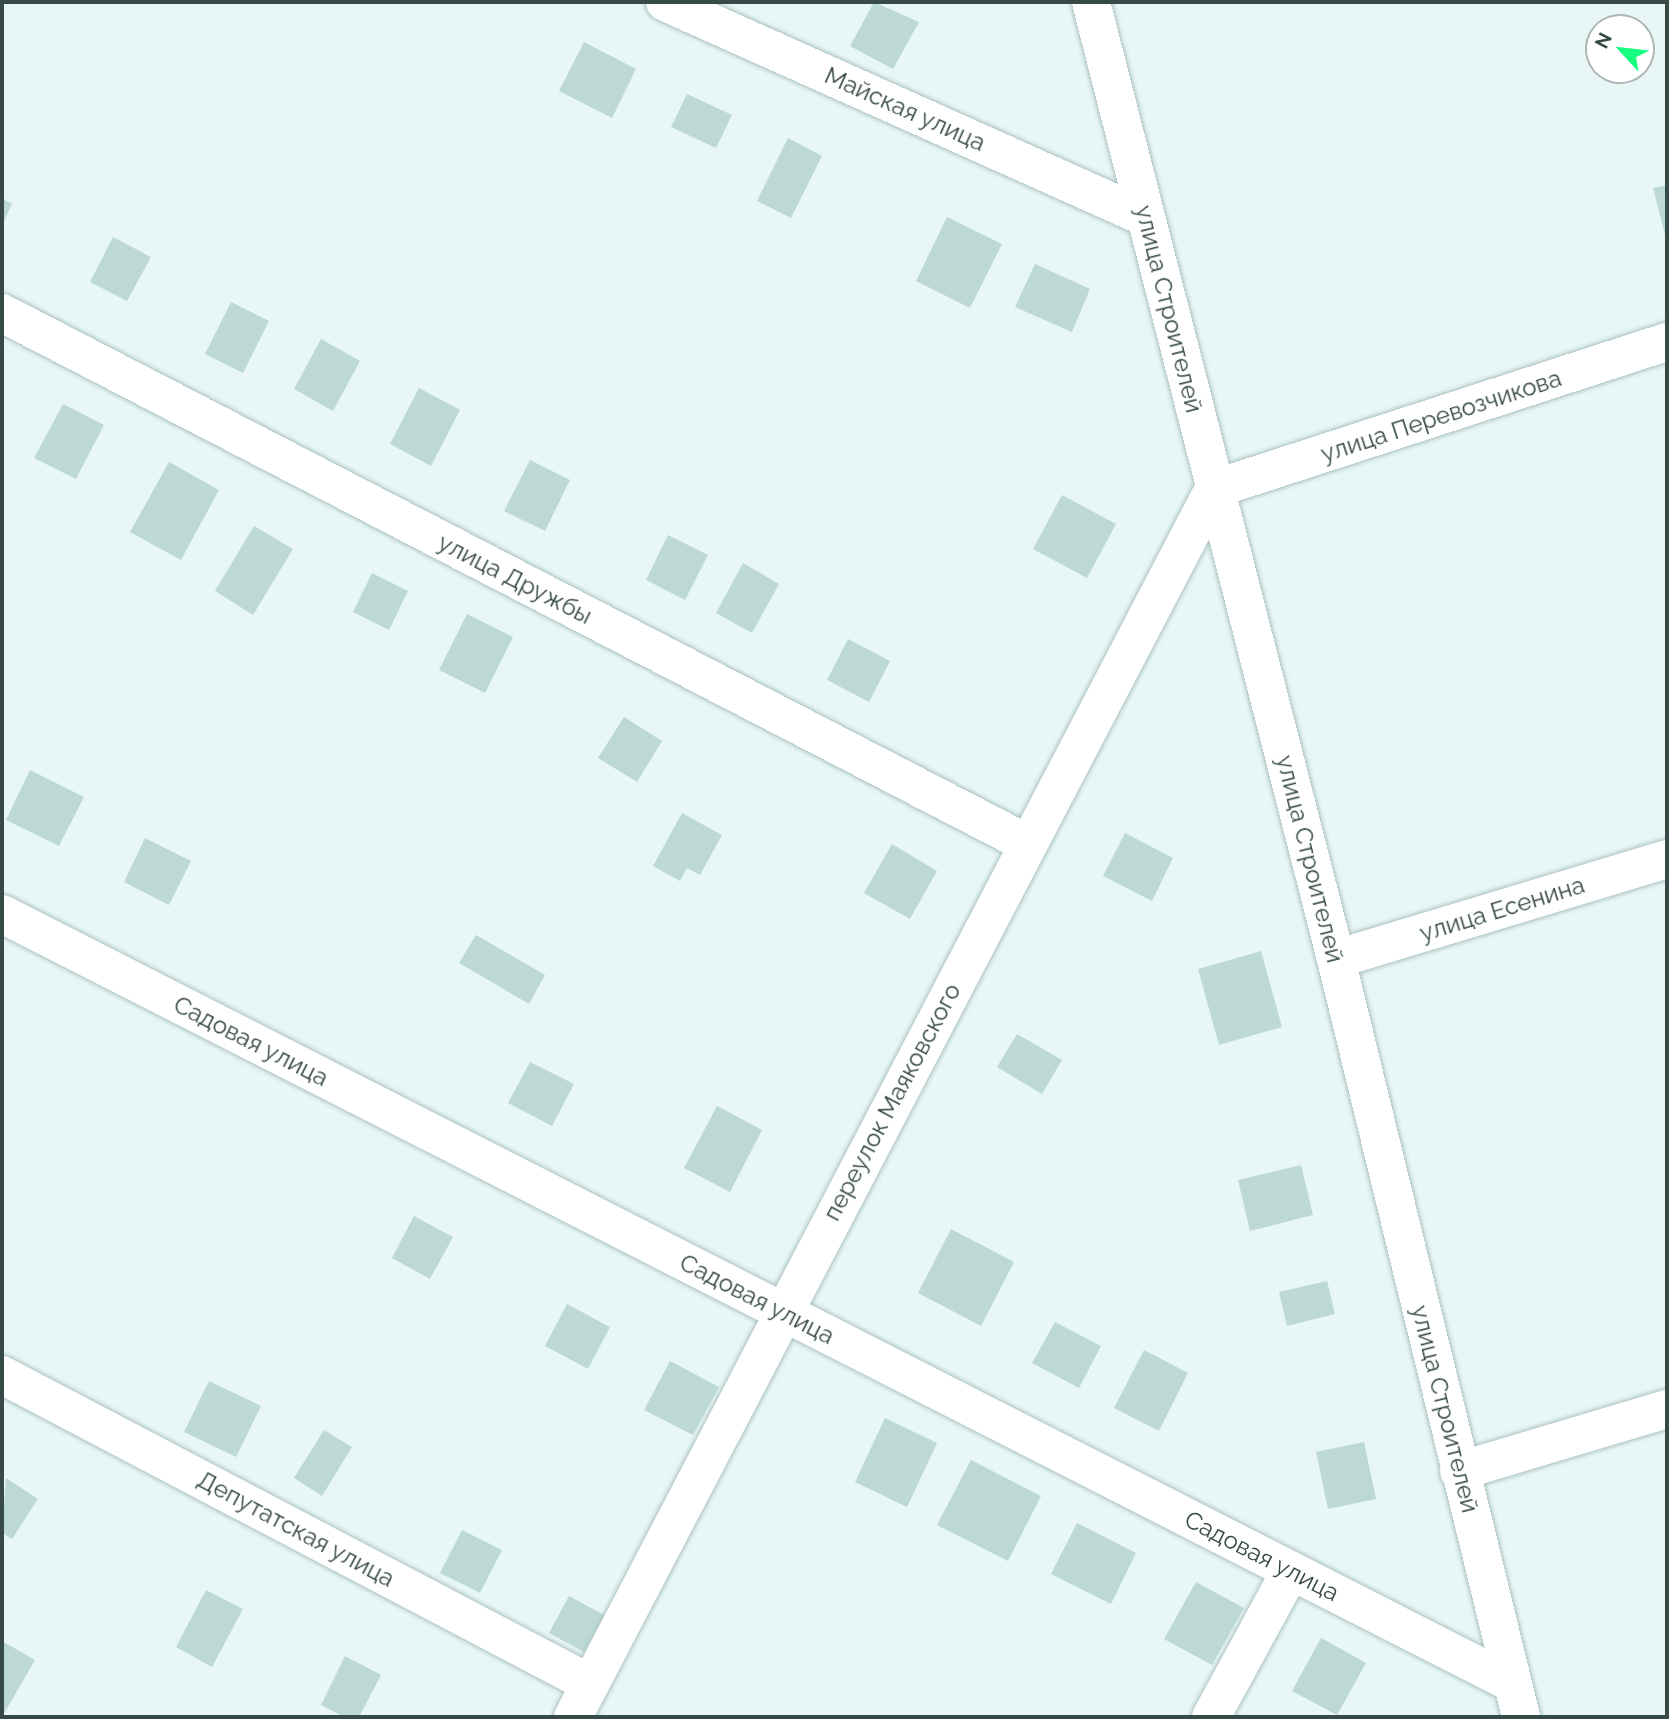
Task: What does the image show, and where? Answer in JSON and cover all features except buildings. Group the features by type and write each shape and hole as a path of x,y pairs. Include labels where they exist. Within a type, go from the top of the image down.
{"street":[{"name":"Майская улица","path":"665,2 1145,217"},
{"name":"улица Строителей","path":"1091,2 1336,959 1516,1700"},
{"name":"улица Дружбы","path":"2,313 1028,845"},
{"name":"улица Перевозчикова","path":"1214,489 1667,342"},
{"name":"переулок Маяковского","path":"573,1717 782,1312 1214,489"},
{"name":"улица Есенина","path":"1336,959 1667,859"},
{"name":"Садовая улица","path":"2,914 1291,1570 1516,1700"},
{"name":"Депутатская улица","path":"2,1375 589,1683"},
{"path":"1459,1471 1667,1409"},
{"path":"1211,1717 1291,1570"}]}
